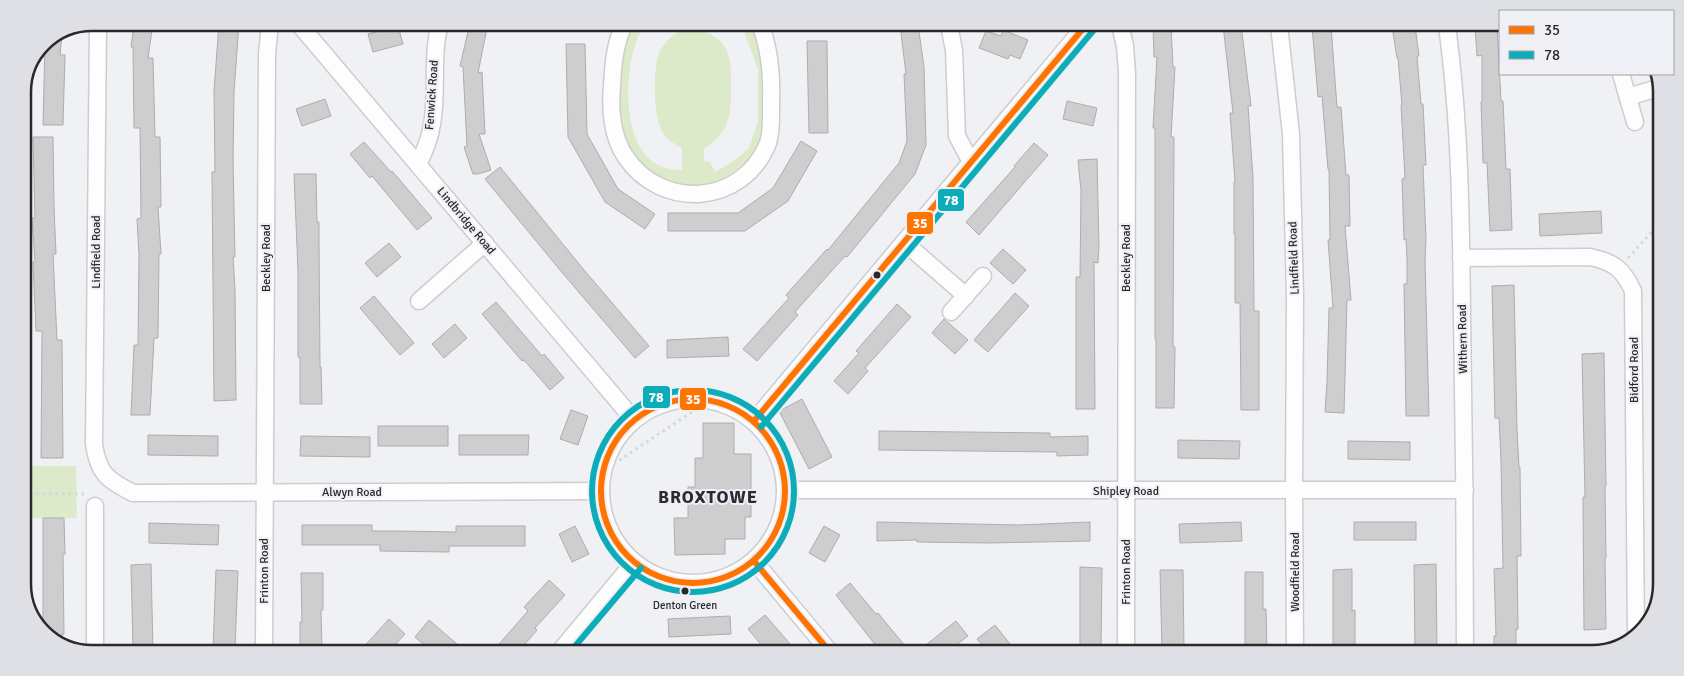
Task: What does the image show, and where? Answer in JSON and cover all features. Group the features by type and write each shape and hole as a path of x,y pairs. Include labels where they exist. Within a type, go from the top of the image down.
{"street":[{"name":"Lindfield Road","path":"98,31 94,444 100,469 107,478"},
{"name":"Beckley Road","path":"264,493 267,54 269,31"},
{"name":"Lindbridge Road","path":"305,31 634,420"},
{"name":"Fenwick Road","path":"418,164 425,151 433,123 438,31"},
{"path":"621,31 618,37 613,69 611,95 612,118 617,139 624,155 636,170 652,184 689,195 706,194 722,190 734,184 760,158 768,142 771,123 772,83 769,57 763,31"},
{"path":"950,31 954,50 957,136 971,162"},
{"path":"754,420 1081,31"},
{"name":"Beckley Road","path":"1121,31 1127,73 1126,491"},
{"name":"Lindfield Road","path":"1280,31 1291,134 1295,296 1294,491"},
{"name":"Withern Road","path":"1448,31 1452,59 1461,220 1465,645"},
{"path":"1621,75 1635,122"},
{"path":"1628,97 1653,89"},
{"path":"904,242 966,296"},
{"path":"420,301 485,243"},
{"path":"1461,258 1590,257 1606,261 1618,268"},
{"name":"Bidford Road","path":"1618,268 1627,278 1633,291 1636,626"},
{"path":"951,312 983,276"},
{"path":"694,398 721,402 739,410 754,420 772,442 782,464 786,490 784,511 776,531 754,560 736,573 708,582 673,581 654,574 634,562 616,542 605,520 602,505 603,472 611,449 623,431 634,420 648,410 662,404 694,398"},
{"name":"Alwyn Road","path":"107,478 133,493 601,491"},
{"name":"Shipley Road","path":"786,490 1465,490"},
{"name":"Frinton Road","path":"1126,491 1126,645"},
{"name":"Woodfield Road","path":"1294,491 1295,645"},
{"name":"Frinton Road","path":"264,493 264,645"},
{"path":"91,500 95,645"},
{"path":"754,560 824,645"},
{"path":"565,645 634,562"}],"path":[{"path":"1618,268 1653,230"},
{"path":"603,472 696,410"},
{"path":"31,494 91,500"}],"green space":[{"path":"629,31 641,31 631,61 629,80 628,100 630,119 635,136 642,151 653,162 663,167 682,170 682,148 670,141 660,128 655,96 658,56 669,39 682,31 709,33 722,43 729,58 731,73 729,115 727,123 719,136 704,149 704,161 710,162 715,172 735,160 749,148 758,121 758,69 742,31 754,31 762,53 765,125 754,155 734,175 710,186 688,187 660,178 643,167 633,155 624,136 620,113 619,63"},
{"path":"31,466 76,466 77,518 31,518"}],"building":[{"path":"133,31 152,31 148,58 153,58 155,137 160,137 161,207 158,207 161,254 159,254 158,338 154,338 150,415 131,415 134,345 138,345 139,255 137,219 141,218 140,128 134,128 133,47 131,47"},
{"path":"218,31 238,31 234,92 233,160 236,400 214,401 212,172 215,172 214,91"},
{"path":"379,31 399,31 403,44 373,52 368,34"},
{"path":"468,31 486,31 478,73 482,72 485,134 479,134 491,170 478,174 473,174 464,147 467,146 463,67 460,66"},
{"path":"901,31 919,31 924,67 926,145 915,174 847,257 845,256 795,312 798,315 757,361 743,349 789,298 786,295 828,250 899,163 907,141 904,74 906,74"},
{"path":"986,31 1001,36 1003,31 1006,31 1028,40 1020,59 1010,55 1008,59 979,48"},
{"path":"1153,31 1171,31 1173,67 1175,67 1171,137 1174,137 1174,408 1156,408 1155,128 1153,128 1157,57 1154,57"},
{"path":"1224,31 1242,31 1251,106 1248,106 1253,178 1254,311 1259,311 1259,410 1241,410 1240,303 1235,303 1235,182 1230,113 1233,113"},
{"path":"1312,31 1331,31 1337,107 1341,107 1346,175 1349,175 1350,226 1345,226 1351,300 1347,300 1344,413 1325,412 1329,308 1333,308 1328,240 1330,240 1329,169 1322,96 1318,97"},
{"path":"1393,31 1416,31 1419,56 1417,56 1421,104 1423,104 1426,165 1423,165 1429,416 1406,416 1404,284 1407,284 1407,260 1406,239 1404,240 1402,179 1405,178 1402,105"},
{"path":"1475,31 1497,31 1506,169 1510,169 1512,230 1490,231 1487,163 1483,163 1482,55 1477,56"},
{"path":"61,41 60,55 65,55 63,125 43,125 45,55 49,49"},
{"path":"807,41 827,41 828,133 809,133"},
{"path":"566,44 585,44 587,134 618,189 655,214 645,229 605,202 568,137"},
{"path":"325,99 331,116 302,126 296,109"},
{"path":"1067,101 1097,108 1093,126 1063,119"},
{"path":"33,137 53,137 56,254 53,254 57,340 62,340 63,458 41,458 42,331 36,331 32,218 35,218"},
{"path":"801,141 817,151 788,201 745,231 668,231 668,213 738,213 773,188"},
{"path":"364,142 392,171 432,218 417,230 372,176 370,178 350,154"},
{"path":"1034,143 1048,155 979,235 966,222"},
{"path":"1097,159 1099,247 1098,263 1094,262 1095,409 1076,409 1076,277 1080,277 1081,191 1078,160"},
{"path":"500,167 649,346 635,358 485,179"},
{"path":"294,174 316,174 317,222 319,222 322,404 300,404"},
{"path":"1601,211 1602,233 1540,236 1539,214"},
{"path":"389,243 401,257 377,277 365,263"},
{"path":"1003,249 1026,270 1013,284 990,263"},
{"path":"1514,285 1521,556 1517,556 1518,629 1516,629 1516,645 1494,645 1494,636 1496,636 1494,569 1503,568 1501,461 1499,418 1495,418 1492,286"},
{"path":"1015,293 1029,306 988,352 974,340"},
{"path":"374,296 414,343 400,355 360,308"},
{"path":"496,302 542,356 544,354 564,378 550,390 524,360 522,361 482,314"},
{"path":"897,304 911,317 865,368 868,371 848,394 834,381 859,353 856,351"},
{"path":"944,319 968,340 955,354 932,333"},
{"path":"455,324 467,338 444,358 432,344"},
{"path":"728,337 729,356 667,358 667,340"},
{"path":"1604,353 1606,629 1584,630 1583,497 1585,497 1582,354"},
{"path":"802,399 832,457 809,469 779,411"},
{"path":"571,410 588,416 578,445 560,439"},
{"path":"703,423 734,423 734,454 751,454 751,517 745,517 745,539 725,539 725,554 675,555 674,518 688,518 688,487 695,487 695,458 703,458"},
{"path":"378,426 448,426 448,446 378,446"},
{"path":"879,431 1050,433 1050,437 1088,436 1088,455 1057,456 1057,452 879,450"},
{"path":"148,435 218,436 218,456 148,455"},
{"path":"459,435 529,435 528,455 459,455"},
{"path":"301,436 370,437 370,457 300,456"},
{"path":"1178,440 1240,441 1239,459 1178,458"},
{"path":"1348,441 1410,442 1410,460 1348,459"},
{"path":"43,518 64,518 64,634 62,636 55,632 43,620"},
{"path":"877,522 1018,525 1090,522 1090,541 988,543 917,542 917,540 877,541"},
{"path":"1241,522 1242,541 1180,543 1179,524"},
{"path":"1354,522 1416,522 1416,540 1354,540"},
{"path":"149,523 219,525 218,545 149,543"},
{"path":"302,525 372,525 372,531 456,532 456,526 525,526 525,546 449,546 449,552 380,551 380,545 302,545"},
{"path":"575,526 589,554 572,562 559,534"},
{"path":"824,526 840,535 825,562 809,553"},
{"path":"151,564 153,645 133,645 131,565"},
{"path":"1436,564 1437,645 1415,645 1414,565"},
{"path":"1080,567 1102,568 1101,645 1080,645"},
{"path":"1352,569 1352,611 1355,610 1355,645 1333,645 1333,570"},
{"path":"216,570 238,571 235,645 213,645"},
{"path":"1160,570 1183,570 1184,645 1162,645"},
{"path":"1245,572 1263,572 1263,609 1266,609 1267,645 1245,645"},
{"path":"301,573 323,573 322,645 300,645 300,622 302,622"},
{"path":"549,580 565,595 535,628 537,630 524,645 498,645 528,611 524,607"},
{"path":"850,583 904,645 875,645 836,595"},
{"path":"765,615 790,645 762,645 748,629"},
{"path":"730,616 731,634 669,637 668,619"},
{"path":"389,619 405,634 395,645 366,645"},
{"path":"429,620 458,645 424,645 415,637"},
{"path":"956,621 968,636 956,645 926,645"},
{"path":"995,625 1011,645 982,645 977,639"}],"transit line":[{"name":"35","path":"754,421 1081,31"},
{"name":"78","path":"761,427 1093,31"},
{"name":"78","path":"693,390 713,392 732,398 749,407 771,427 786,452 792,471 794,491 792,511 786,530 777,547 757,569 732,584 713,590 693,592 673,590 654,584 637,575 615,555 600,530 594,511 592,491 594,471 600,452 609,435 629,413 654,398 673,392 693,390"},
{"name":"35","path":"684,399 702,399 728,406 758,426 778,456 785,482 785,491 785,500 778,526 758,556 736,572 720,579 702,583 684,583 666,579 650,572 635,562 622,549 612,534 605,518 601,500 601,482 605,464 612,448 622,433 635,420 650,410 666,403 684,399"},
{"name":"35","path":"754,561 824,645"},
{"name":"78","path":"576,645 641,568"}],"place":[{"name":"Denton Green","path":"685,591"}],"district":[{"name":"BROXTOWE","path":"708,497"}]}
